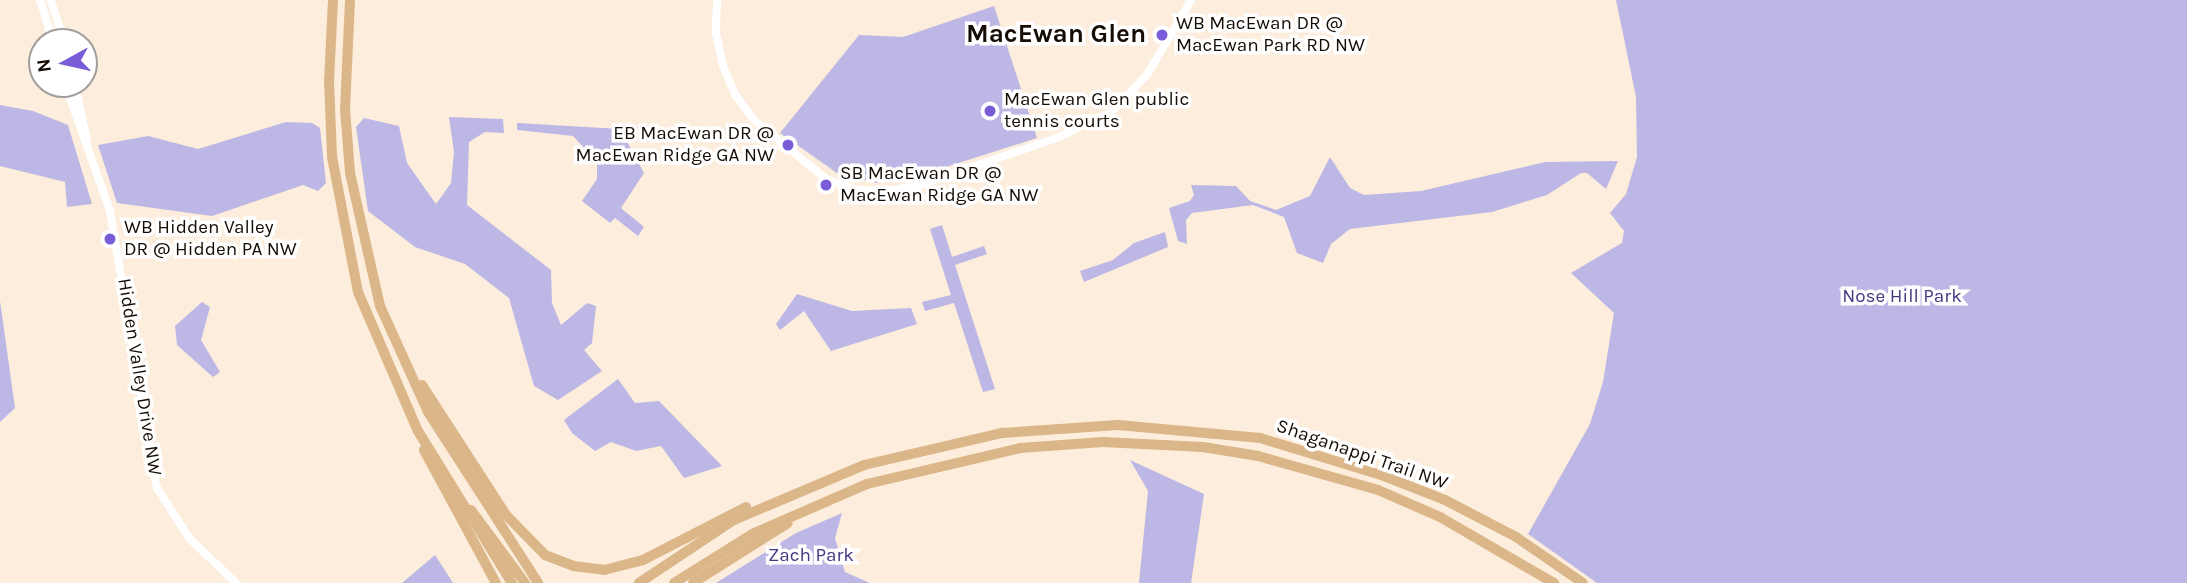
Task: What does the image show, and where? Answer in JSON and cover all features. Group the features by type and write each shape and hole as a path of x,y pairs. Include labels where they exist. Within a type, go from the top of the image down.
{"main road":[{"path":"333,0 329,112 342,226 366,314 418,431 429,466 496,583"},
{"path":"350,0 345,108 350,173 372,279 400,355 446,443 538,583"},
{"path":"400,355 506,516 545,555 573,566 604,570 643,560 741,509 806,486"},
{"name":"Shaganappi Trail NW","path":"639,583 678,553 806,486 886,458 1002,433 1118,425 1206,430 1305,450 1445,500 1516,537 1583,583"},
{"path":"418,431 512,583"},
{"name":"Shaganappi Trail NW","path":"674,583 752,534 848,491 948,461 1020,448 1103,442 1203,447 1281,462 1378,490 1440,517 1554,583"},
{"path":"693,583 763,537 848,491"},
{"path":"457,495 486,527 525,583"},
{"path":"649,583 678,553"}],"street":[{"path":"40,0 49,28"},
{"path":"51,0 60,28"},
{"path":"717,0 716,33 723,66 736,96 755,121 826,179 854,190 882,192 917,186 1059,137 1110,113 1147,75 1191,0"},
{"name":"Hidden Valley Drive NW","path":"70,98 110,211 157,488 190,539 236,583"},
{"name":"Hidden Valley Drive NW","path":"78,98 87,147"}],"green space":[{"name":"Nose Hill Park","path":"1616,0 2187,0 2187,583 1597,583 1528,534 1590,424 1603,382 1614,313 1571,273 1622,243 1624,231 1610,213 1626,194 1637,157 1636,97"},
{"path":"994,6 1037,138 918,176 877,183 837,173 780,133 859,35 903,37"},
{"path":"0,105 33,111 68,125 92,204 67,207 65,182 0,166"},
{"path":"449,117 503,119 504,133 485,132 469,142 467,205 551,270 552,303 561,325 587,303 596,306 592,343 584,350 602,371 558,400 534,386 509,298 465,264 415,247 368,211 356,127 364,118 399,126 407,163 436,204 451,183 454,152"},
{"path":"286,122 312,123 320,128 326,183 318,191 303,185 212,216 117,203 98,145 148,136 198,149"},
{"path":"517,123 620,129 644,173 621,208 644,227 638,236 615,218 610,223 582,201 597,179 597,162 573,136 517,130"},
{"path":"1330,157 1350,188 1364,195 1421,191 1545,162 1618,161 1606,189 1587,173 1581,173 1547,195 1492,212 1350,229 1331,244 1323,263 1297,253 1284,217 1253,205 1192,213 1186,220 1187,244 1178,241 1169,208 1190,201 1194,195 1191,185 1236,186 1250,201 1276,210 1310,196"},
{"path":"942,225 952,257 984,246 987,254 955,265 995,389 983,392 954,303 925,311 922,302 951,295 930,229"},
{"path":"1165,232 1168,247 1084,282 1080,271 1113,260 1134,243"},
{"path":"797,294 852,311 911,308 917,324 831,351 804,311 780,330 776,324"},
{"path":"0,301 15,408 0,422"},
{"path":"202,302 210,307 201,340 220,372 213,377 177,345 175,326"},
{"path":"618,379 635,403 659,401 722,466 684,478 661,446 636,451 611,442 595,451 572,433 564,420"},
{"path":"1130,460 1204,494 1191,583 1139,583 1148,491"},
{"name":"Zach Park","path":"842,513 835,538 845,572 870,583 716,583 796,533"},
{"path":"435,555 453,583 402,583"}],"place":[{"name":"WB MacEwan DR @ MacEwan Park RD NW","path":"1162,35"},
{"name":"MacEwan Glen public tennis courts","path":"990,111"},
{"name":"EB MacEwan DR @ MacEwan Ridge GA NW","path":"788,145"},
{"name":"SB MacEwan DR @ MacEwan Ridge GA NW","path":"826,185"},
{"name":"WB Hidden Valley DR @ Hidden PA NW","path":"110,239"}],"district":[{"name":"MacEwan Glen","path":"1056,34"}]}
